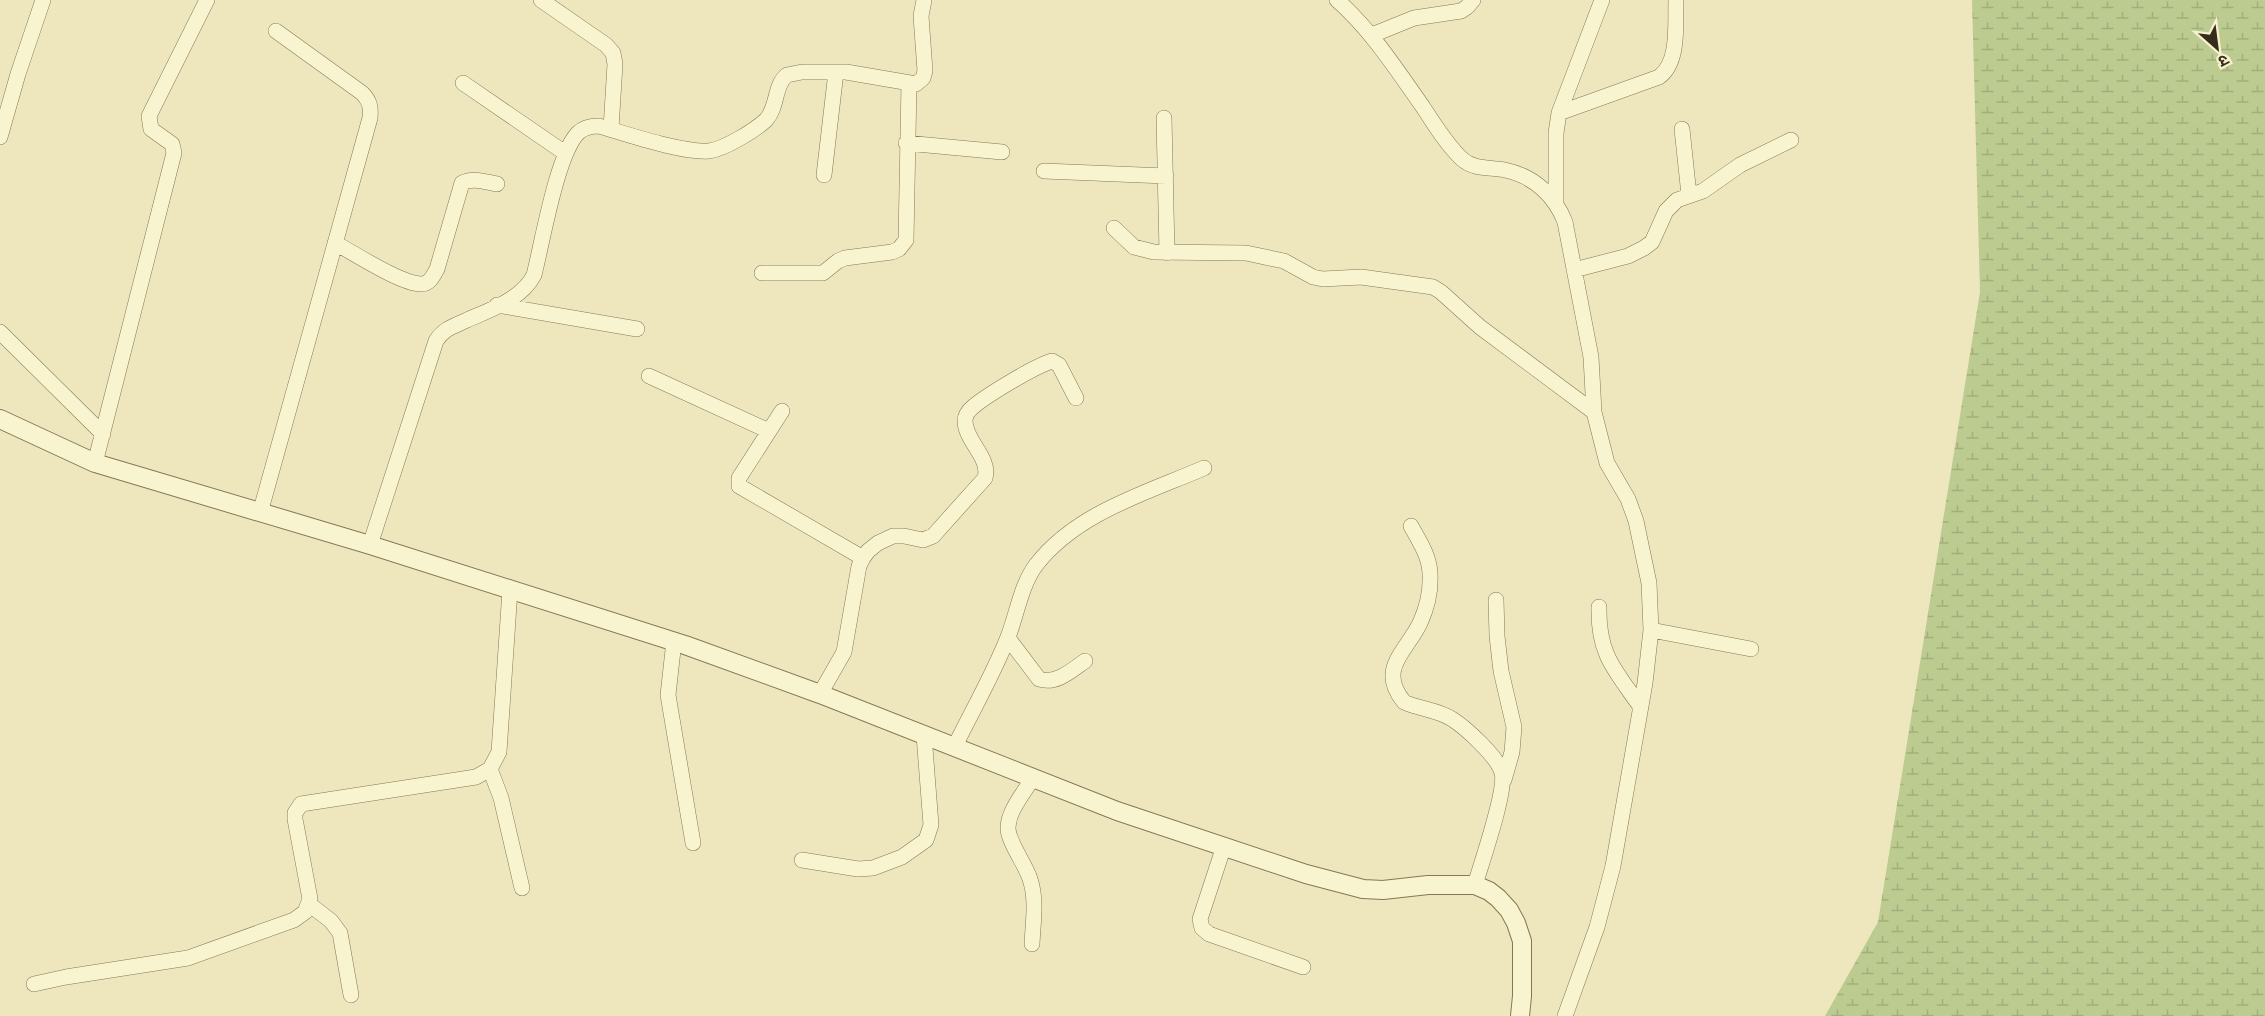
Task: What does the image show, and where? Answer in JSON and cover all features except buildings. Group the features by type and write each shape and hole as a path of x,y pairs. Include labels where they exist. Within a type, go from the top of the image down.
{"street":[{"path":"0,137 43,0"},
{"path":"95,463 174,153 172,144 151,129 149,116 207,0"},
{"path":"541,0 606,45 613,53 615,64 611,129"},
{"path":"370,546 435,341 442,332 497,305 529,285 534,275 565,153 583,129 594,126 692,151 711,151 765,121 772,112 780,85 787,75 855,73 909,84 920,82 925,71 921,16 924,0"},
{"path":"1337,0 1372,35 1428,116 1462,159 1470,165 1506,170 1516,174 1546,191 1556,201 1565,222 1591,357 1594,412 1607,463 1628,499 1636,521 1649,583 1650,630 1640,706 1613,866 1597,927 1565,1016"},
{"path":"1372,35 1414,18 1461,10 1473,0"},
{"path":"1556,201 1556,133 1559,113 1602,0"},
{"path":"1559,113 1665,73 1673,54 1676,0"},
{"path":"260,513 370,118 370,104 362,93 276,31"},
{"path":"824,176 836,72"},
{"path":"463,83 531,132 565,153"},
{"path":"762,273 823,273 845,258 892,252 904,245 906,240 906,143 909,84"},
{"path":"1164,118 1167,253"},
{"path":"1682,129 1689,195"},
{"path":"1574,270 1628,256 1644,248 1652,242 1671,205 1689,195 1703,191 1740,165 1791,140"},
{"path":"906,143 1002,152"},
{"path":"1044,171 1166,176"},
{"path":"335,243 400,278 421,284 427,283 437,269 462,183 474,180 497,184"},
{"path":"1114,228 1134,247 1154,252 1246,252 1284,261 1313,277 1323,279 1361,277 1433,288 1441,292 1480,327 1594,412"},
{"path":"497,305 637,329"},
{"path":"0,332 103,434"},
{"path":"820,694 844,652 859,566 868,551 893,536 923,540 933,536 985,478 986,466 966,428 968,412 974,406 1052,361 1059,364 1076,398"},
{"path":"649,376 769,431"},
{"path":"782,411 738,483 741,488 863,558"},
{"path":"0,419 95,463 674,641 820,694 1117,811 1326,880 1363,889 1383,890 1428,885 1474,885 1489,891 1498,898 1509,910 1516,923 1522,941 1520,1016"},
{"path":"954,748 1008,638 1027,582 1035,566 1054,546 1079,526 1107,510 1204,468"},
{"path":"1411,526 1427,558 1430,574 1429,591 1420,624 1394,667 1395,686 1404,702 1444,714 1454,720 1494,758 1504,781"},
{"path":"34,984 188,958 294,920 305,912 309,904 295,819 295,813 301,804 476,777 490,769 499,753 510,590"},
{"path":"1474,885 1512,752 1514,727 1501,671 1496,600"},
{"path":"1599,607 1598,627 1604,651 1640,706"},
{"path":"1650,630 1751,649"},
{"path":"1008,638 1039,679 1057,679 1085,661"},
{"path":"674,641 668,695 693,843"},
{"path":"802,860 858,869 873,868 902,857 926,840 931,825 924,735"},
{"path":"490,769 501,798 522,888"},
{"path":"1032,778 1008,826 1009,834 1027,870 1033,891 1032,944"},
{"path":"1224,846 1200,920 1202,928 1209,934 1303,967"},
{"path":"309,904 331,921 340,933 351,995"}],"green space":[{"path":"1972,0 2265,0 2265,1016 1825,1016 1878,922 1980,292"}]}
